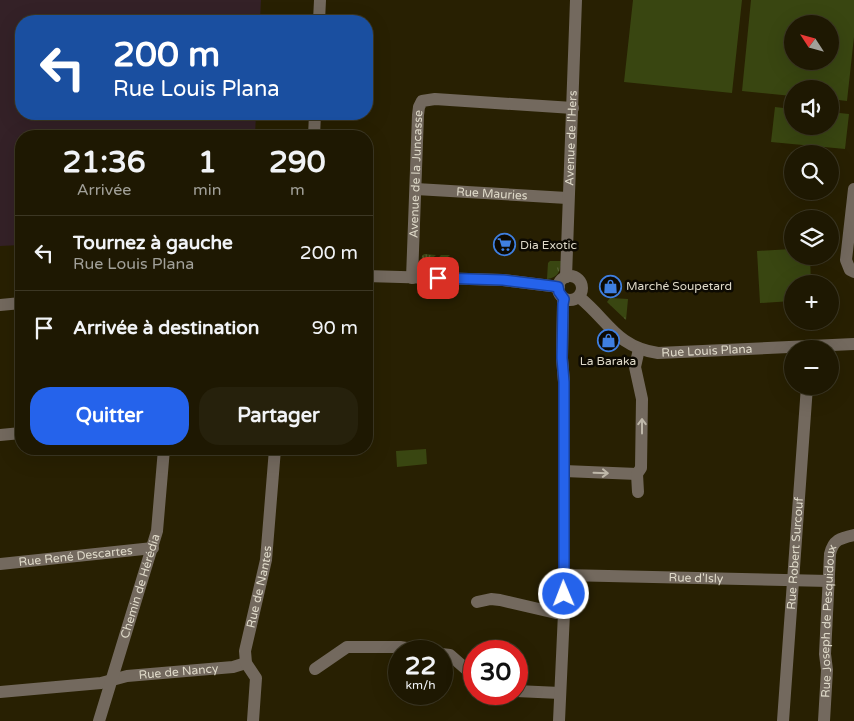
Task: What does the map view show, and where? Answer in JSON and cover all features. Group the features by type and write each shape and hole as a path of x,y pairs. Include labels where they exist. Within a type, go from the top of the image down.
{"street":[{"path":"319,15 320,0"},
{"name":"Avenue de l'Hers","path":"562,282 573,108 576,0"},
{"name":"Avenue de la Juncasse","path":"412,278 419,106 422,101 435,99 573,108"},
{"name":"Rue Mauries","path":"416,189 568,198"},
{"path":"854,189 846,260 850,270 854,272"},
{"path":"373,276 562,282 575,277 581,283 582,291 579,297 572,300 564,299"},
{"path":"559,721 564,614 564,382 562,358 564,299 559,292 562,282"},
{"name":"Rue Louis Plana","path":"579,297 619,337 639,350 658,353 784,348"},
{"path":"0,305 15,304"},
{"name":"Rue Louis Plana","path":"839,345 854,344"},
{"path":"638,492 637,474 641,468 642,399 635,367 639,350"},
{"name":"Rue Robert Surcouf","path":"783,721 806,395"},
{"path":"0,435 15,434"},
{"name":"Chemin de Hérédia","path":"99,721 153,548 160,506 164,455"},
{"name":"Rue de Nantes","path":"253,721 256,678 246,663 244,651 266,560 275,455"},
{"path":"564,471 637,474"},
{"name":"Rue Joseph de Pesquidoux","path":"824,721 830,554 833,544 837,540 854,535"},
{"name":"Rue René Descartes","path":"0,564 153,548"},
{"name":"Rue d'Isly","path":"564,575 829,581"},
{"path":"477,602 491,599 500,600 564,614"},
{"path":"315,669 347,646 388,647"},
{"path":"453,658 463,666"},
{"name":"Rue de Nancy","path":"0,692 111,680 127,676 233,667 246,663"},
{"path":"528,692 560,693"}],"shaded area":[{"path":"0,0 261,0 260,15 15,15 15,120 256,120 255,130 15,130 15,245 0,246"}],"green space":[{"path":"633,0 742,0 732,93 624,82"},
{"path":"751,0 854,0 854,37 847,101 839,100 839,80 784,80 784,95 742,91"},
{"path":"775,107 784,108 784,135 839,135 839,113 849,114 845,149 839,148 839,145 803,145 771,142"},
{"path":"784,249 784,265 810,265 811,275 784,275 784,302 760,303 757,251"},
{"path":"424,254 436,255 424,266 421,265"},
{"path":"441,255 450,255 434,269 428,269"},
{"path":"550,261 561,261 558,273 554,277 547,279 548,263"},
{"path":"610,298 628,299 626,320 607,302"},
{"path":"426,449 427,464 397,467 396,451"}],"place":[{"name":"Dia Exotic","path":"504,245"},
{"name":"Marché Soupetard","path":"610,286"},
{"name":"La Baraka","path":"608,340"}],"route":[{"path":"438,278 503,280 558,287 564,299 562,358 564,382 564,594"}]}
